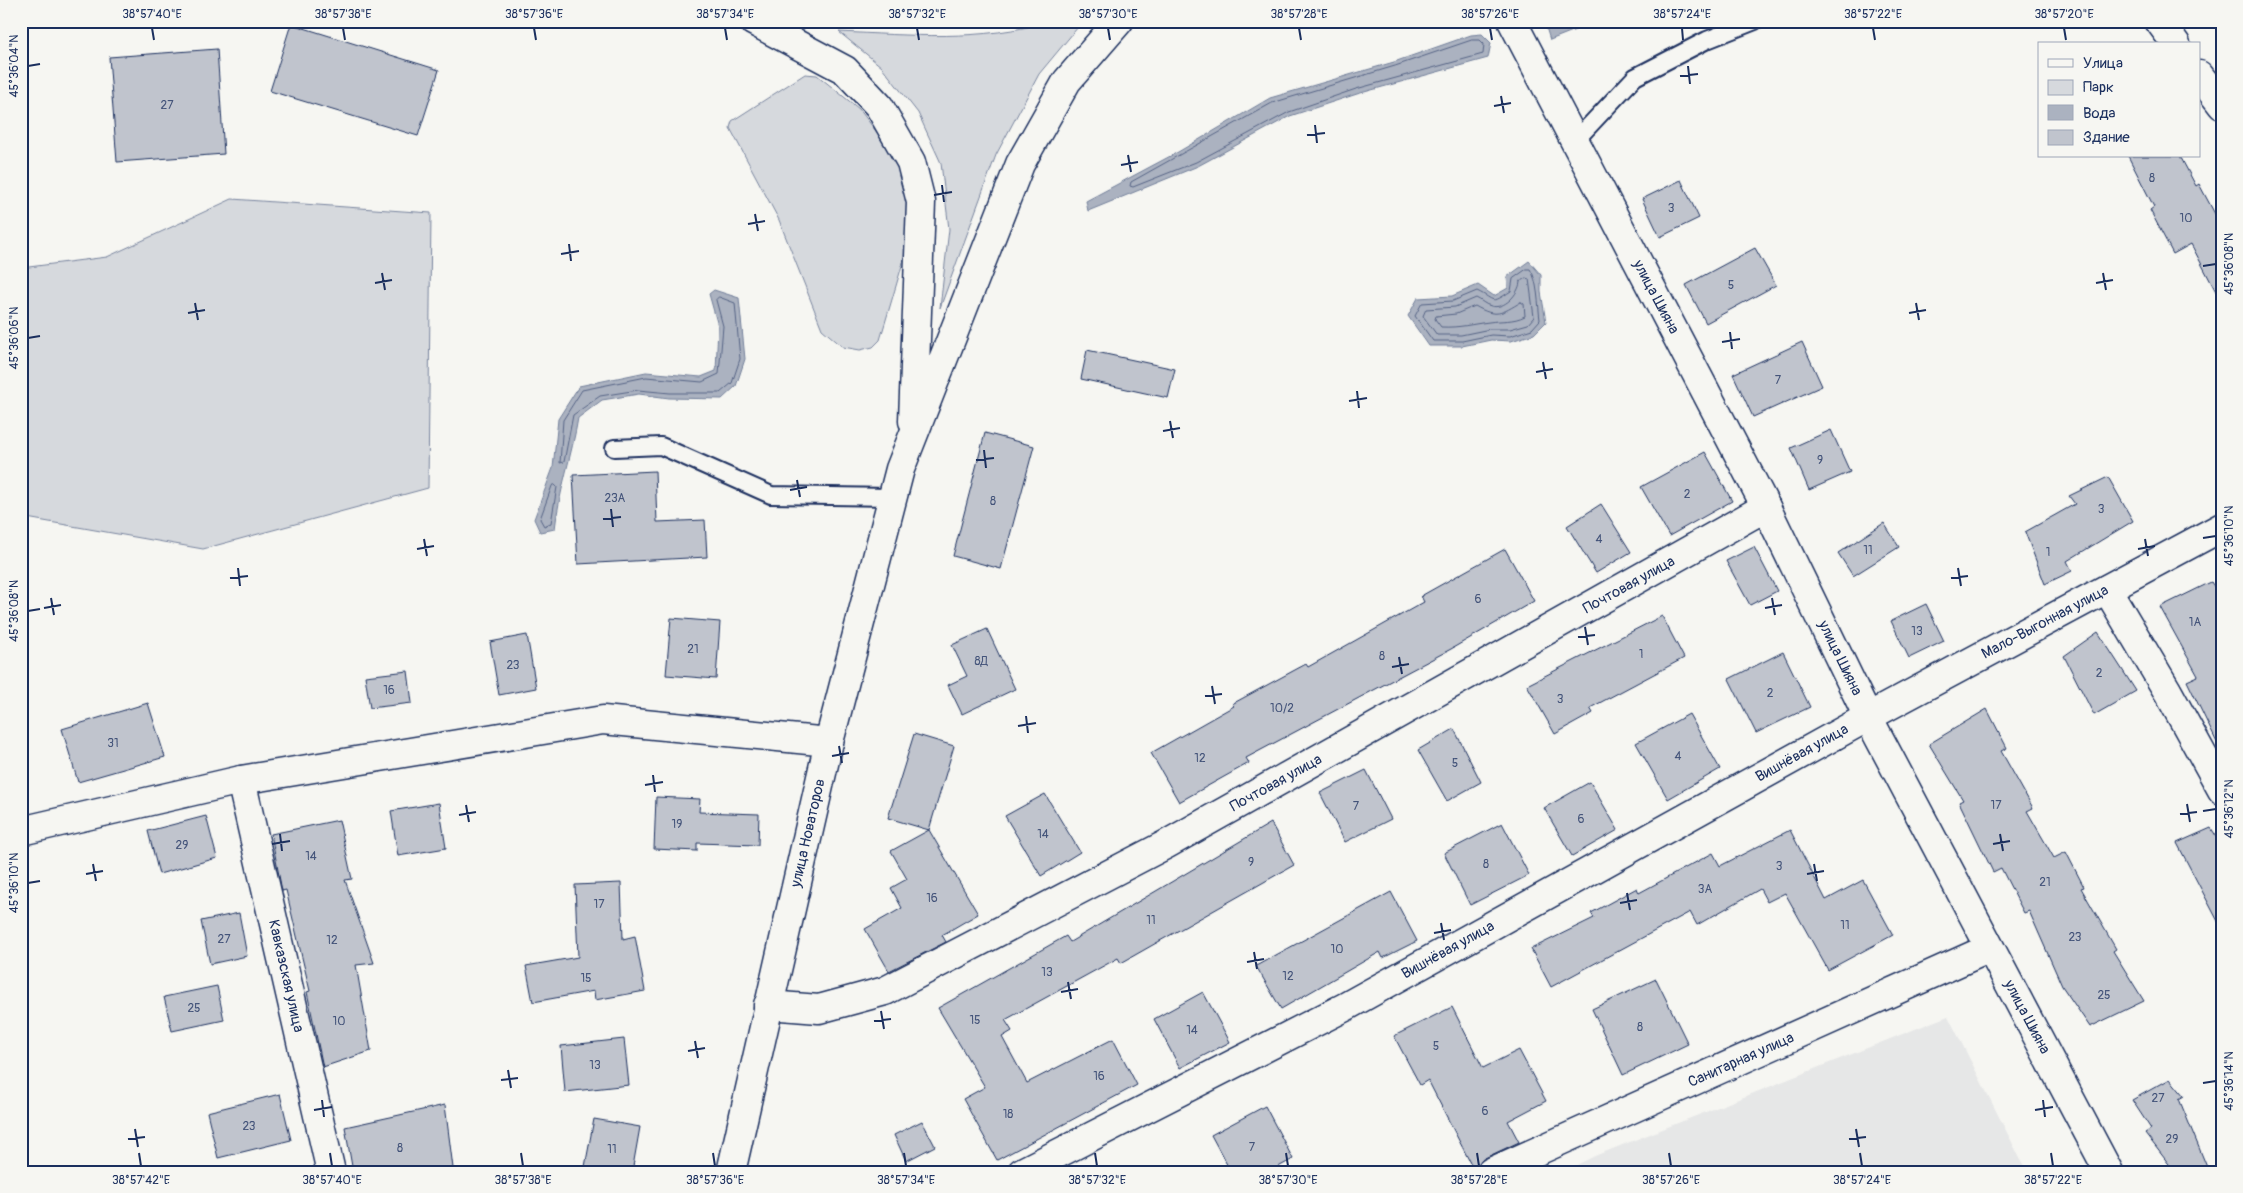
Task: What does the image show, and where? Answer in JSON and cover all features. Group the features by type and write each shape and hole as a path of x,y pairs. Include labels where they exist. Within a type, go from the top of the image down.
{"street":[{"path":"753,21 845,70 879,106 911,162 921,202 912,439"},
{"name":"улица Новаторов","path":"731,1172 829,742 891,497 1020,164 1067,81 1119,21"},
{"name":"улица Шияна","path":"1512,21 1766,507 1868,716 2109,1172"},
{"path":"2160,21 2175,42"},
{"path":"2200,76 2222,105"},
{"name":"Почтовая улица","path":"768,1005 819,1009 884,992 1167,844 1766,507"},
{"name":"Мало-Выгонная улица","path":"1868,716 2222,528"},
{"path":"2107,589 2168,692 2222,790"},
{"name":"Вишнёвая улица","path":"1022,1172 1345,1007 1868,716"},
{"path":"21,831 241,780 603,720 829,742"},
{"name":"Кавказская улица","path":"241,780 331,1172"},
{"name":"Санитарная улица","path":"1491,1172 1990,948"}],"lane":[{"path":"1574,142 1635,77 1708,40 1755,21"},
{"path":"614,448 661,446 771,495 891,497"}],"shaded area":[{"path":"1948,1016 2027,1172 1562,1172 1597,1155"}],"green space":[{"path":"1050,21 1083,21 1039,74 996,155 940,308 949,229 941,163 918,113 882,67 839,32 945,36 998,32 1025,28"},
{"path":"805,74 817,75 859,109 892,152 909,201 906,252 880,340 873,347 860,350 843,347 822,329 779,220 730,128 732,121"},
{"path":"232,199 431,213 428,488 203,549 21,517 21,268 107,257"}],"water":[{"path":"1544,21 1598,21 1550,40"},
{"path":"1482,34 1491,43 1488,58 1357,94 1290,116 1198,166 1088,211 1086,201 1178,152 1270,98 1394,62 1471,35"},
{"path":"1529,261 1541,275 1541,292 1546,322 1534,334 1511,341 1491,340 1462,346 1429,346 1408,316 1418,298 1452,296 1478,285 1494,296 1508,288 1507,277"},
{"path":"714,290 739,298 745,359 736,386 722,399 669,398 639,394 602,400 578,418 559,501 555,529 540,532 534,519 553,468 558,419 579,386 646,372 701,377 716,371 718,326 709,294"}],"building":[{"path":"291,24 439,70 418,136 270,91"},
{"path":"217,49 224,154 117,162 109,57"},
{"path":"2129,158 2181,158 2196,186 2199,184 2222,227 2222,303 2191,244 2173,254 2150,210 2154,207"},
{"path":"1681,180 1699,218 1660,237 1642,199"},
{"path":"1755,248 1776,285 1706,323 1686,285"},
{"path":"1802,342 1822,386 1753,417 1733,374"},
{"path":"1087,350 1175,369 1168,398 1081,379"},
{"path":"1831,430 1850,472 1809,490 1791,448"},
{"path":"985,433 1034,446 1001,569 953,556"},
{"path":"1705,452 1732,501 1669,536 1641,487"},
{"path":"655,471 657,522 705,520 707,557 578,564 573,475"},
{"path":"2108,477 2133,521 2067,561 2072,571 2045,584 2025,532 2075,504 2069,496"},
{"path":"1601,504 1631,552 1596,573 1567,526"},
{"path":"1884,523 1899,547 1853,576 1838,553"},
{"path":"1754,547 1777,591 1750,605 1726,561"},
{"path":"1505,549 1534,601 1451,649 1246,758 1249,763 1179,802 1151,753 1234,706 1232,704 1306,664 1308,667 1424,602 1421,596"},
{"path":"2211,582 2222,598 2222,753 2187,681 2198,676 2160,607"},
{"path":"1926,604 1944,641 1909,658 1891,621"},
{"path":"1662,616 1684,658 1590,708 1593,713 1555,734 1527,685"},
{"path":"671,618 720,622 716,679 666,675"},
{"path":"987,629 1015,689 962,714 948,685 967,676 952,645"},
{"path":"2098,632 2136,691 2094,715 2064,656"},
{"path":"527,635 536,688 499,695 490,642"},
{"path":"1783,652 1810,707 1756,733 1729,679"},
{"path":"408,671 412,703 370,708 365,676"},
{"path":"148,703 165,757 78,782 62,729"},
{"path":"1987,709 2007,748 2001,751 2033,808 2027,811 2054,858 2066,852 2084,887 2081,888 2116,949 2113,951 2144,1001 2090,1027 2062,986 2029,911 2024,913 2001,868 1993,872 1959,802 1963,800 1929,744"},
{"path":"1689,714 1720,769 1668,799 1636,743"},
{"path":"1454,729 1481,782 1447,801 1418,750"},
{"path":"914,734 954,746 929,830 888,818"},
{"path":"1366,770 1391,819 1345,842 1320,793"},
{"path":"1590,782 1618,830 1572,856 1544,808"},
{"path":"1045,794 1080,852 1041,876 1005,816"},
{"path":"656,797 700,799 699,812 759,814 758,845 697,843 697,851 654,849"},
{"path":"439,803 446,848 398,856 391,811"},
{"path":"206,816 217,858 159,874 148,831"},
{"path":"339,820 352,879 345,880 374,963 356,965 371,1051 323,1067 307,992 310,991 286,890 282,891 271,834"},
{"path":"1271,823 1294,865 1121,963 1118,958 1005,1020 1012,1031 1002,1037 1027,1083 1113,1039 1137,1085 997,1160 963,1099 985,1087 938,1008 1066,936 1070,942"},
{"path":"1502,823 1529,875 1470,905 1444,853"},
{"path":"2211,828 2222,845 2222,929 2177,843"},
{"path":"929,830 978,914 942,935 946,942 889,971 865,929 902,908 891,888 907,879 891,851"},
{"path":"1790,830 1826,900 1863,880 1893,935 1828,970 1785,893 1767,902 1760,889 1697,925 1690,912 1551,987 1531,949 1594,918 1591,913 1637,888 1639,893 1713,853 1720,866"},
{"path":"621,883 623,939 635,936 645,991 595,1000 594,991 533,1002 526,966 578,957 575,885"},
{"path":"1391,892 1417,941 1383,958 1380,952 1281,1009 1256,966"},
{"path":"239,913 247,956 210,964 201,921"},
{"path":"1656,979 1688,1044 1623,1075 1592,1009"},
{"path":"217,986 224,1020 172,1031 164,997"},
{"path":"1203,992 1230,1042 1180,1068 1154,1019"},
{"path":"1452,1007 1483,1068 1519,1050 1546,1101 1508,1121 1519,1142 1485,1158 1473,1168 1428,1080 1420,1085 1394,1036"},
{"path":"624,1039 629,1085 565,1092 561,1046"},
{"path":"2170,1079 2184,1096 2179,1099 2209,1172 2175,1172 2145,1133 2151,1129 2132,1100"},
{"path":"280,1094 291,1140 218,1158 207,1112"},
{"path":"445,1105 453,1168 435,1172 353,1172 345,1127"},
{"path":"1265,1106 1293,1159 1269,1172 1231,1172 1211,1135"},
{"path":"594,1119 640,1127 632,1172 584,1172"},
{"path":"922,1121 935,1146 906,1161 894,1135"}]}
